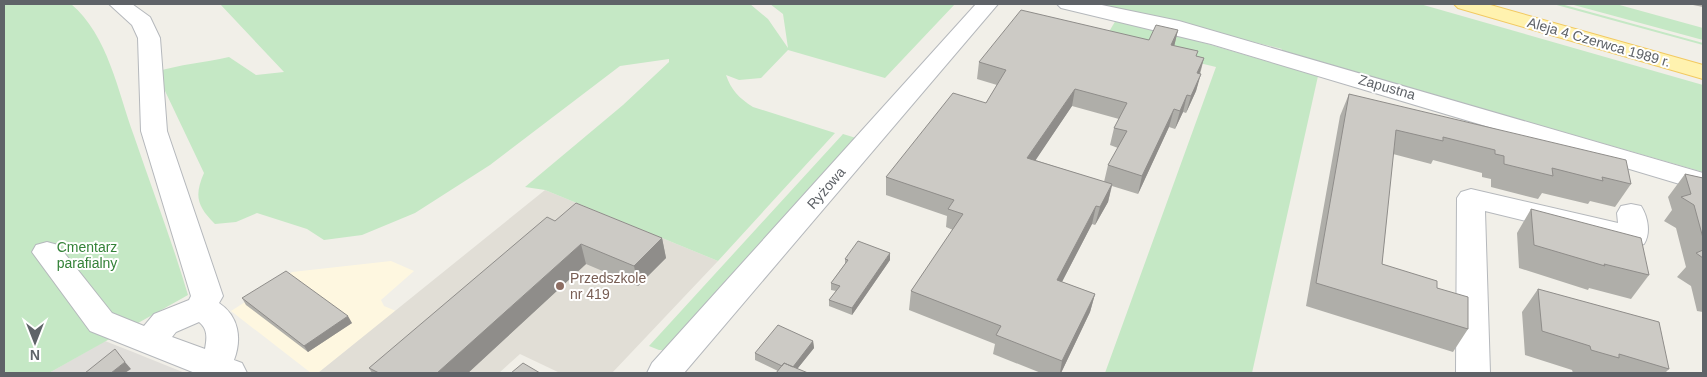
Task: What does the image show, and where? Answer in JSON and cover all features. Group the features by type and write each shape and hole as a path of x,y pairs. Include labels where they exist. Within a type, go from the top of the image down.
{"main road":[{"name":"Aleja 4 Czerwca 1989 r.","path":"1465,4 1703,72"},
{"name":"Aleja 4 Czerwca 1989 r.","path":"1515,4 1703,56"}],"street":[{"path":"119,4 142,22 150,38 154,131 207,296 200,308 164,323 152,338 153,343"},
{"name":"Ryżowa","path":"664,373 987,4"},
{"name":"Zapustna","path":"1068,4 1171,26 1234,43 1703,182"},
{"path":"1473,373 1470,198 1634,237 1631,213"},
{"path":"47,252 101,322 223,370 224,341 222,330 211,312 200,308"}],"shaded area":[{"name":"Przedszkole nr 419","path":"545,190 718,261 612,373 560,373 520,354 499,373 318,373"},
{"path":"391,261 414,271 381,300 384,306 396,311 318,373 311,373 231,311 292,272"},
{"path":"105,341 133,352 185,373 49,373"}],"green space":[{"name":"Cmentarz parafialny","path":"4,4 71,4 84,17 94,32 103,48 117,83 188,295 49,373 4,373"},
{"path":"220,4 750,4 768,19 788,48 783,14 770,4 955,4 885,78 788,50 761,78 739,80 726,75 736,93 753,107 835,133 718,261 545,190 525,187 623,105 669,62 669,59 620,66 490,165 415,213 362,235 324,240 307,229 257,213 236,222 215,224 204,212 199,200 199,188 204,173 156,72 229,57 256,75 284,72"},
{"path":"1095,4 1420,4 1703,85 1703,172 1281,51 1282,49"},
{"path":"1553,4 1561,4 1703,43 1703,45"},
{"path":"1570,4 1616,4 1703,28 1703,40"},
{"path":"1116,20 1170,33 1318,76 1252,373 1105,373 1216,67 1104,40"},
{"path":"843,134 856,138 665,350 649,346"}],"building":[{"path":"1021,10 1149,40 1156,25 1178,30 1171,45 1198,51 1196,56 1204,58 1197,73 1201,74 1191,96 1187,95 1180,111 1174,109 1142,176 1108,165 1127,131 1114,128 1127,103 1075,89 1027,158 1112,184 1100,207 1096,206 1057,280 1095,294 1062,361 996,335 1001,326 911,291 963,214 948,209 954,200 886,177 953,93 986,103 1006,70 979,62"},
{"path":"1349,94 1626,160 1631,184 1602,177 1603,181 1552,168 1553,176 1504,164 1504,156 1495,154 1495,150 1443,137 1443,141 1396,130 1382,264 1437,281 1437,288 1468,297 1468,329 1316,283"},
{"path":"1685,174 1703,178 1703,238 1694,205 1681,197 1691,194"},
{"path":"576,203 662,238 634,266 581,244 437,373 379,373 369,368 547,217 555,221"},
{"path":"1531,209 1641,238 1649,275 1604,264 1605,266 1534,245"},
{"path":"858,241 890,253 852,308 829,300 840,286 831,283 848,260 845,259"},
{"path":"1703,250 1703,258 1696,253"},
{"path":"286,271 348,316 304,346 242,298"},
{"path":"1538,289 1659,322 1669,369 1619,354 1619,358 1591,350 1590,346 1542,331"},
{"path":"778,325 813,341 793,367 784,363 782,366 755,353"},
{"path":"115,349 125,362 111,373 85,373"},
{"path":"523,363 540,373 511,373"},
{"path":"784,363 808,373 776,373"}],"place":[{"name":"Przedszkole nr 419","path":"560,286"}]}
